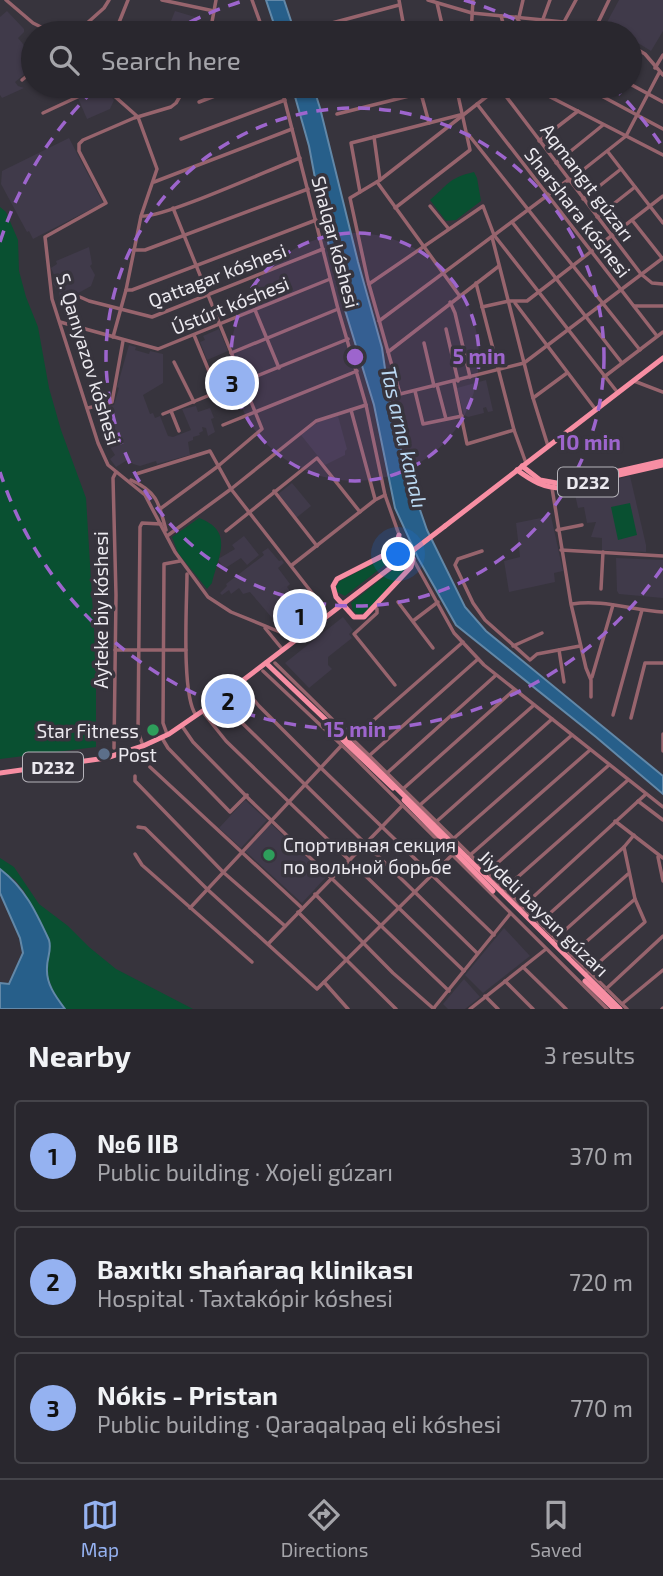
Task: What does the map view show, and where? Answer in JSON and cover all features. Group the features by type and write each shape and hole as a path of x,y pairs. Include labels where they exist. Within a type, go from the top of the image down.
{"main road":[{"path":"523,469 548,446 663,358"},
{"name":"D232","path":"523,469 540,480 554,484 663,463"},
{"name":"D232","path":"523,469 535,482 552,488 630,470"},
{"name":"D232","path":"0,773 106,758 165,736 264,666 523,469"},
{"path":"399,535 400,548 337,579 334,590 337,597 351,614 357,618 364,617 415,567 413,559"},
{"name":"Jiydeli baysın gúzarı","path":"264,666 347,742 621,1007"},
{"name":"Jiydeli baysın gúzarı","path":"347,742 605,1007 614,1009"}],"street":[{"path":"6,0 31,21"},
{"path":"89,21 109,0"},
{"path":"121,21 128,0"},
{"path":"162,0 214,11"},
{"path":"212,21 216,0"},
{"path":"252,0 260,21"},
{"path":"472,21 473,0"},
{"path":"520,21 518,17 523,0"},
{"path":"543,19 550,0"},
{"path":"565,21 576,0"},
{"path":"599,21 609,0"},
{"path":"432,1 472,13 557,21"},
{"path":"432,1 440,21"},
{"path":"338,21 399,3 403,21"},
{"path":"501,16 502,21"},
{"path":"379,321 626,136 647,94 661,74 642,52"},
{"path":"655,68 663,55"},
{"path":"642,91 663,102"},
{"path":"43,113 76,98"},
{"path":"113,337 141,216 157,173 156,163 138,117 116,98"},
{"path":"138,117 171,107 180,98"},
{"path":"199,102 210,98"},
{"path":"337,114 401,98"},
{"path":"422,98 429,124"},
{"path":"459,98 463,124 468,134 640,350"},
{"path":"484,98 379,181 350,198 369,284 400,394 524,363 549,346 662,258 632,220"},
{"name":"Aqmangıt gúzarı","path":"507,98 642,274 652,283 663,284"},
{"path":"553,98 663,155"},
{"path":"605,98 663,129"},
{"path":"181,139 285,100"},
{"name":"Shalqar kóshesi","path":"285,100 330,279 366,405 385,495 399,535"},
{"name":"Sharshara kóshesi","path":"477,104 657,336"},
{"path":"539,141 578,111"},
{"path":"360,192 351,144 463,115"},
{"name":"S. Qanıyazov kóshesi","path":"138,117 83,139 79,144 79,151 106,203 47,235 43,241 48,278 61,329 102,455 116,472 152,492 167,536"},
{"path":"556,163 604,125"},
{"path":"153,182 292,129"},
{"path":"395,208 470,150 468,134"},
{"path":"374,137 379,181 395,208 459,295"},
{"path":"608,152 663,223"},
{"path":"141,216 149,217 299,158"},
{"path":"583,199 621,169"},
{"path":"597,217 635,187"},
{"path":"133,250 145,250 308,189"},
{"path":"482,307 511,301 527,301 663,196"},
{"path":"369,284 483,205 548,446"},
{"path":"430,206 448,228"},
{"path":"160,509 217,467 262,429 173,208"},
{"path":"126,290 316,220"},
{"path":"512,222 622,363"},
{"path":"493,236 618,393"},
{"name":"Qattagar kóshesi","path":"80,297 152,317 323,249"},
{"path":"388,352 499,266"},
{"name":"Ústúrt kóshesi","path":"59,321 158,349 330,279"},
{"path":"476,283 523,469"},
{"path":"511,301 549,346 596,410"},
{"path":"450,302 470,377"},
{"path":"634,306 663,306"},
{"path":"231,353 338,309"},
{"path":"255,310 279,368"},
{"path":"61,329 69,324"},
{"path":"446,329 467,444 514,430"},
{"path":"604,377 663,332"},
{"path":"194,335 218,393"},
{"path":"163,414 348,339"},
{"path":"88,408 112,402 123,341"},
{"path":"424,343 446,419"},
{"path":"174,362 194,402"},
{"path":"223,425 357,371"},
{"path":"533,398 567,373"},
{"path":"634,381 663,392"},
{"path":"415,391 423,424 462,416"},
{"path":"167,536 316,421 366,405"},
{"path":"351,410 375,500"},
{"path":"171,411 179,431"},
{"path":"136,474 209,450 231,489 323,607"},
{"path":"226,531 317,458 360,512"},
{"name":"Ayteke biy kóshesi","path":"114,748 116,594 113,478 116,472"},
{"name":"S. Qanıyazov kóshesi","path":"124,477 145,495 180,561 208,597 218,605 297,639"},
{"path":"552,488 571,604 591,680"},
{"path":"274,491 317,546"},
{"path":"292,565 385,495"},
{"path":"143,746 138,731 140,527 142,523 160,524"},
{"path":"557,530 582,525"},
{"path":"400,548 413,559"},
{"path":"561,550 663,556"},
{"path":"482,551 458,559 455,568 485,620 530,660 537,654 580,646"},
{"path":"601,589 603,552"},
{"path":"180,561 164,564 162,650 165,736 169,748 230,811 247,795"},
{"path":"415,567 454,633 478,659 663,807"},
{"path":"187,572 186,650 191,706 464,971"},
{"path":"571,604 588,601 663,612"},
{"path":"398,602 433,648"},
{"path":"413,621 438,603"},
{"path":"591,697 591,680 613,605"},
{"path":"374,607 377,613 354,634 395,685"},
{"path":"613,715 642,610"},
{"path":"263,626 282,650"},
{"path":"513,646 542,633"},
{"path":"190,908 320,767 463,642"},
{"path":"115,650 186,650"},
{"path":"559,650 565,682"},
{"path":"370,755 478,659"},
{"path":"275,663 402,806 605,1007"},
{"path":"631,718 645,663 663,663"},
{"path":"387,772 496,676"},
{"path":"240,683 320,767 494,936"},
{"path":"404,788 514,690"},
{"path":"220,698 304,785 478,953"},
{"path":"420,805 534,705"},
{"path":"436,822 552,719"},
{"path":"182,726 193,742 271,820 449,991"},
{"path":"663,734 663,751"},
{"path":"453,839 572,735"},
{"path":"347,742 370,755 520,909 571,955 621,1007 627,1009"},
{"path":"469,856 590,750"},
{"path":"486,873 609,765"},
{"path":"150,767 300,910 396,1009"},
{"path":"135,776 135,781 223,873 285,926"},
{"path":"503,890 628,780"},
{"path":"520,909 646,793"},
{"path":"638,801 663,820"},
{"path":"268,944 402,806"},
{"path":"615,821 663,858"},
{"path":"138,827 145,828 207,889 317,989 451,856"},
{"path":"538,924 634,835"},
{"path":"588,972 645,922 628,874 624,847"},
{"path":"135,854 142,866 252,962"},
{"path":"658,855 663,881"},
{"path":"554,940 628,874"},
{"path":"315,894 393,973 433,1009 510,914"},
{"path":"571,955 635,899"},
{"path":"606,989 663,936"},
{"path":"470,1009 545,949"},
{"path":"523,967 566,1009"},
{"path":"621,1007 663,970"},
{"path":"505,981 533,1009"},
{"path":"324,982 348,1009"},
{"path":"485,996 498,1009"}],"shaded area":[{"path":"619,0 663,0 663,31 651,51 642,45 642,21 608,21"},
{"path":"7,11 21,26 21,35 18,38 21,42 21,77 15,82 21,89 2,98 0,95 0,17"},
{"path":"175,11 195,17 194,21 171,21"},
{"path":"78,98 114,100 110,109 87,119"},
{"path":"69,138 103,203 33,239 1,184 2,171"},
{"path":"89,247 92,264 90,266 95,275 91,286 64,301 53,284 55,277 51,268 57,264 56,261"},
{"path":"219,329 228,351 207,360 200,342 205,340 203,336"},
{"path":"129,345 149,354 150,351 163,354 163,383 143,395 150,414 153,413 155,418 160,416 168,436 173,437 191,430 182,409 196,406 198,412 210,408 215,432 208,436 206,428 202,427 200,435 188,442 190,455 140,466 129,459 116,467 110,459 115,455 98,409 114,405"},
{"path":"486,380 493,411 488,412 486,407 483,408 484,413 468,417 464,415 457,388"},
{"path":"338,416 347,449 345,455 325,465 301,435 318,422"},
{"path":"630,476 646,552 602,550 602,538 591,537 596,522 587,523 584,507 578,508 574,490"},
{"path":"292,483 311,506 296,518 277,495"},
{"path":"551,516 563,571 554,573 555,582 509,592 504,561 520,557 516,523"},
{"path":"244,536 259,555 247,565 241,558 224,569 218,559 235,549 232,545"},
{"path":"268,548 284,563 278,568 290,584 287,587 292,594 282,603 290,613 273,619 250,592 243,594 239,588 231,594 229,590 222,595 220,593 226,584 264,555 262,552"},
{"path":"616,558 663,560 663,598 619,594"},
{"path":"343,617 353,630 349,634 352,638 328,657 328,665 332,669 309,688 285,663"},
{"path":"245,800 267,820 241,848 219,828"},
{"path":"270,823 327,876 302,903 245,851"},
{"path":"504,928 530,956 483,993 465,975"},
{"path":"464,979 480,997 465,1009 448,1009 443,1004"}],"green space":[{"path":"474,172 481,201 456,220 446,221 430,200 453,180"},
{"path":"0,207 6,212 18,240 19,271 38,327 49,388 86,498 96,663 96,747 0,759"},
{"path":"630,503 637,535 618,540 611,507"},
{"path":"199,518 217,530 221,545 212,583 207,589 178,553 172,537"},
{"path":"403,551 345,596 337,592 336,587 340,581 396,552"},
{"path":"408,558 407,567 366,612 358,615 353,611 351,603"},
{"path":"0,858 14,867 39,904 116,969 193,1009 65,1009 53,991 47,974 49,940 24,891 0,869"}],"water":[{"path":"266,0 284,0 291,21 273,21"},
{"path":"295,98 317,98 382,348 393,424 427,530 465,607 486,631 663,776 663,794 456,625 418,558 395,508 374,405 345,310 324,226 309,146"},
{"path":"0,869 23,892 49,940 48,979 65,1009 0,1009 0,983 9,984 23,953 20,938 0,893"}],"place":[{"name":"Nókis - Pristan","path":"232,383"},
{"name":"№6 IIB","path":"300,616"},
{"name":"Baxıtkı shańaraq klinikası","path":"228,701"},
{"name":"Star Fitness","path":"153,730"},
{"name":"Post","path":"104,754"},
{"name":"Спортивная секция по вольной борьбе","path":"269,855"}],"water label":[{"name":"Tas arna kanalı","path":"405,437"}]}
